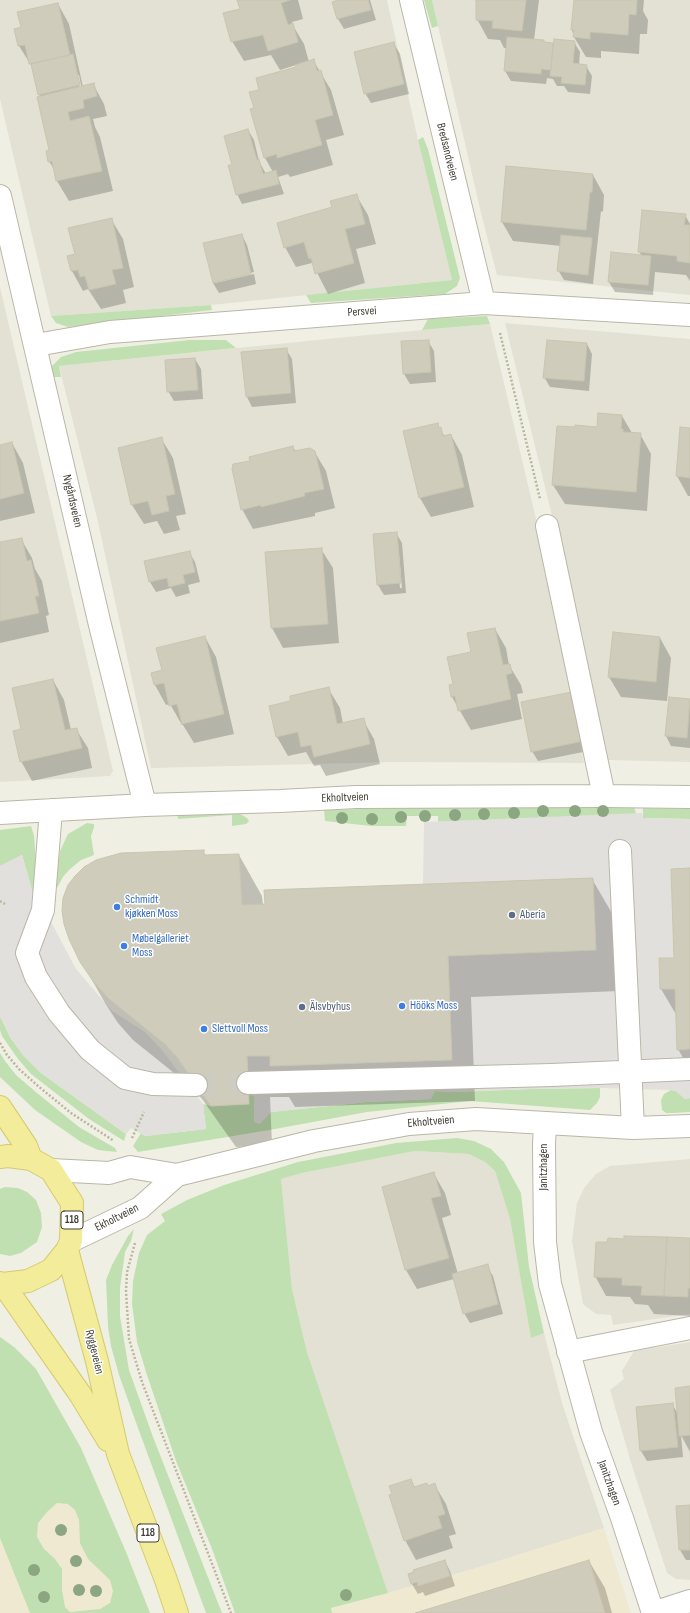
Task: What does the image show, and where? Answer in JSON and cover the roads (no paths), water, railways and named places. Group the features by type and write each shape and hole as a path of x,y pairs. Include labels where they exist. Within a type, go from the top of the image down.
{"main road":[{"path":"0,1107 26,1146 31,1159"},
{"name":"118","path":"0,1158 8,1156 31,1159 51,1170 72,1203 69,1246 51,1270 28,1282 2,1283"},
{"name":"Ryggeveien","path":"69,1246 118,1454 177,1613"},
{"name":"Ryggeveien","path":"2,1283 80,1394 118,1454"}],"street":[{"name":"Bredsandveien","path":"411,0 490,303"},
{"name":"Nygårdsveien","path":"0,196 100,624 145,805"},
{"name":"Persvei","path":"36,345 110,332 490,303 690,315"},
{"path":"547,526 604,796"},
{"name":"Ekholtveien","path":"0,813 145,805 356,797 690,797"},
{"path":"51,810 43,910 27,953 36,977 59,1013 90,1050 125,1078 153,1084 196,1085"},
{"path":"620,851 633,1128"},
{"path":"248,1083 630,1073 690,1069"},
{"name":"Ekholtveien","path":"51,1170 108,1173 130,1167 177,1175 314,1141 409,1124 476,1119 633,1128 690,1126"},
{"name":"Janitzhagen","path":"545,1123 545,1242 550,1284 591,1432 622,1518 653,1613 690,1601"},
{"name":"Ekholtveien","path":"69,1246 140,1208 177,1175"},
{"path":"568,1352 690,1328"}],"tunnel":[{"path":"196,1085 248,1083"}],"place":[{"name":"Schmidt kjøkken Moss","path":"117,907"},
{"name":"Aberia","path":"512,915"},
{"name":"Møbelgalleriet Moss","path":"124,946"},
{"name":"Hööks Moss","path":"402,1006"},
{"name":"Älsvbyhus","path":"302,1007"},
{"name":"Slettvoll Moss","path":"204,1029"}]}
